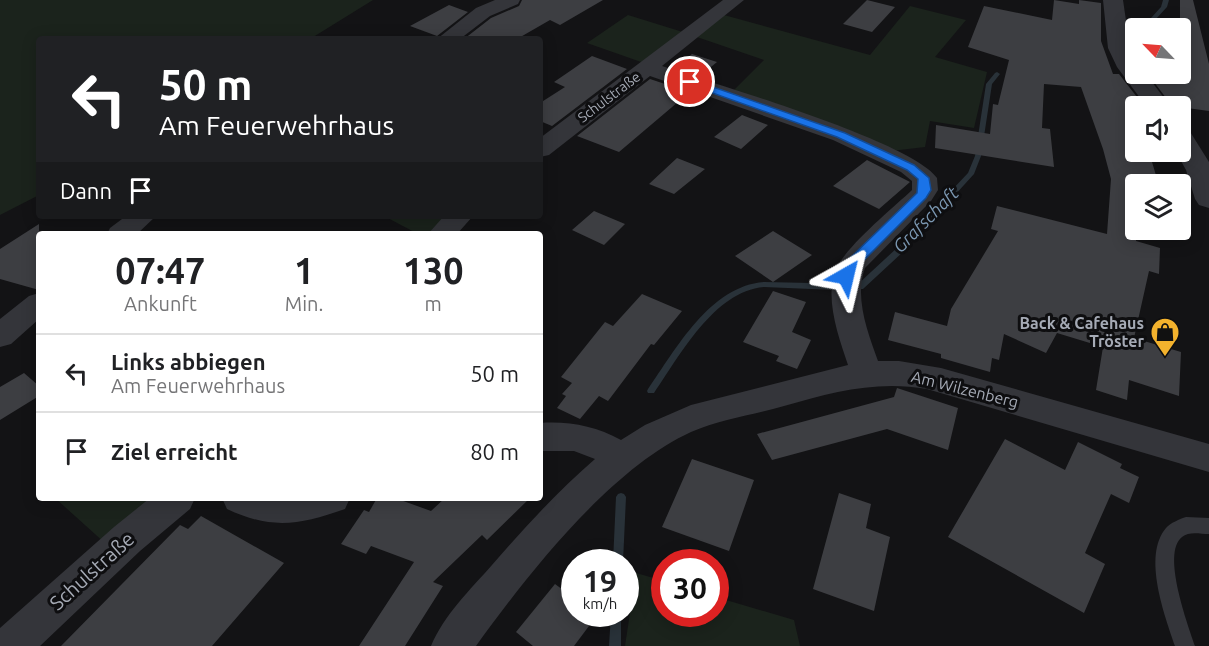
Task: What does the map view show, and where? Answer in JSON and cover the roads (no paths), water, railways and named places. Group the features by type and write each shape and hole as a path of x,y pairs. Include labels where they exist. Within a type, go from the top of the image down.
{"street":[{"path":"451,36 489,8 511,0"},
{"name":"Schulstraße","path":"543,148 735,0"},
{"path":"1113,0 1119,48 1129,68 1150,96"},
{"path":"647,68 822,128 879,152 918,172 925,184 922,195 852,264 847,286 848,310 867,375"},
{"path":"1191,155 1200,170 1209,199"},
{"path":"124,231 139,219"},
{"path":"444,231 457,219"},
{"path":"0,336 36,306"},
{"name":"Am Wilzenberg","path":"452,646 510,573 597,479 622,458 658,434 704,414 867,375 897,373 933,379 1209,458"},
{"path":"543,437 576,436 602,445 622,458"},
{"name":"Schulstraße","path":"10,646 127,538 173,501"},
{"path":"246,501 279,510 298,508 322,501"}],"lane":[{"path":"1185,646 1170,599 1164,570 1166,544 1172,532 1185,524 1209,526"}],"waterway":[{"name":"Grafschaft","path":"1154,18 1164,7 1166,0"},
{"name":"Grafschaft","path":"651,391 694,330 722,302 737,292 764,285 860,287 901,249 971,174 978,156 989,84 997,74"},
{"name":"Grafschaft","path":"619,549 621,497"},
{"name":"Grafschaft","path":"615,646 616,627"}],"place":[{"name":"Back & Cafehaus Tröster","path":"1165,358"}]}
